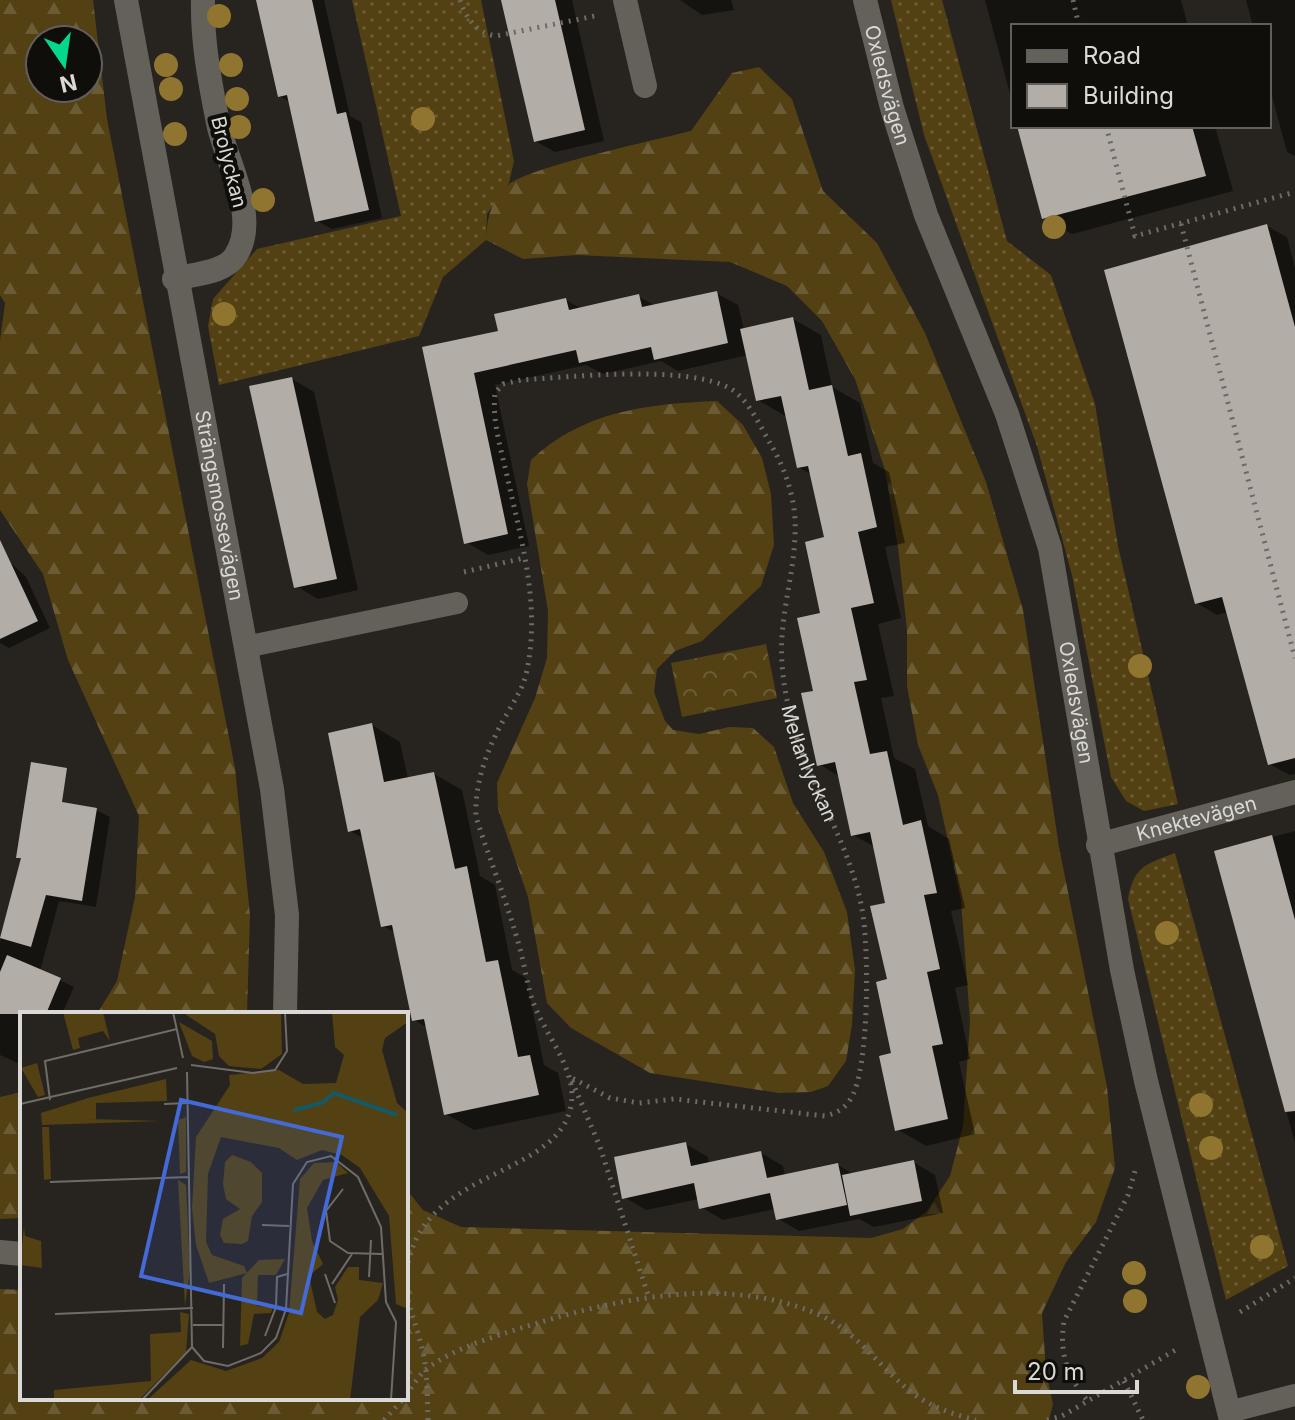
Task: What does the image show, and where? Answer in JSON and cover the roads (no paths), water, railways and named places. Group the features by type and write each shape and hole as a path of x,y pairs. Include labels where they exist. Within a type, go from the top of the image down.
{"street":[{"name":"Strängsmossevägen","path":"126,0 174,279 246,647 282,858 289,974 285,1012"},
{"name":"Brolyckan","path":"174,279 222,267 235,258 244,231 240,198 219,128 207,66 203,0"},
{"name":"Oxledsvägen","path":"865,0 892,108 926,215 1007,414 1050,548 1098,845 1146,1081 1230,1416"},
{"path":"626,5 645,86"},
{"name":"Knektevägen","path":"1098,845 1295,792"},
{"path":"0,1252 20,1254"}],"lane":[{"path":"246,647 457,603"},
{"path":"1230,1416 1295,1395"}]}
